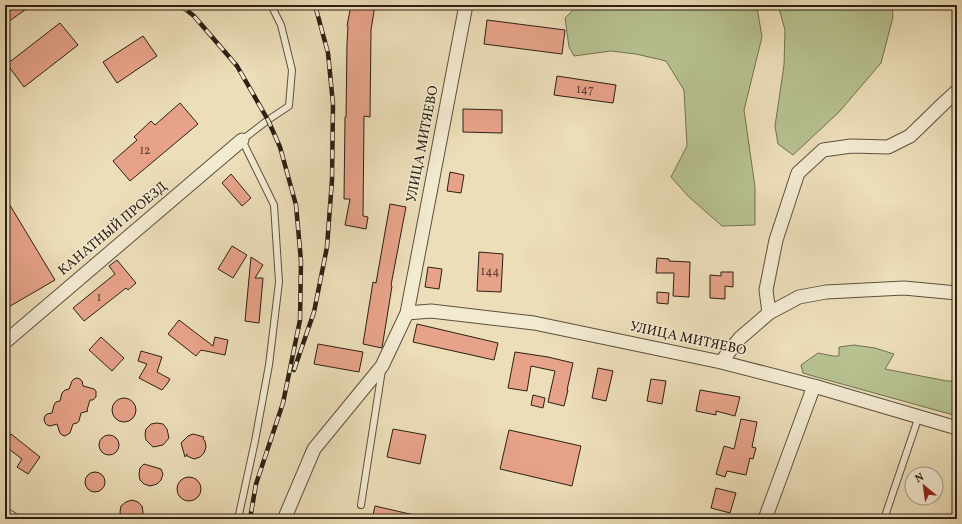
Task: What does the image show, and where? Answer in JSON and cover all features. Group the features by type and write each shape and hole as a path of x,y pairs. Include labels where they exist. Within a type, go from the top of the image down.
{"street":[{"name":"УЛИЦА МИТЯЕВО","path":"285,519 314,449 382,366 407,313 466,5"},
{"path":"769,313 766,290 770,268 776,240 798,173 823,150 852,146 888,147 910,136 957,91"},
{"name":"КАНАТНЫЙ ПРОЕЗД","path":"5,342 242,140"},
{"path":"721,362 740,338 769,313 799,297 826,292 904,288 957,293"},
{"name":"УЛИЦА МИТЯЕВО","path":"407,313 431,311 534,323 721,362 814,386 957,428"},
{"path":"765,519 814,386"},
{"path":"5,515 12,519"}],"lane":[{"path":"238,519 255,441 269,365 279,282 274,205 242,140 289,106 292,70 281,25 271,5"},
{"path":"361,505 382,366"},
{"path":"884,519 919,416"}],"green space":[{"path":"578,5 674,5 680,7 682,5 756,5 762,37 744,110 755,187 755,225 722,226 689,197 671,177 687,146 684,90 666,61 636,54 611,51 574,56 569,47 565,18"},
{"path":"778,5 892,5 893,17 881,63 839,112 793,155 778,144 775,126 784,65 785,30"},
{"path":"854,345 875,348 894,354 885,369 947,381 957,381 957,416 803,373 801,365 818,353 839,356 839,347"}],"building":[{"path":"5,5 32,5 5,24"},
{"path":"351,5 375,5 371,30 370,117 364,116 363,216 368,217 366,229 345,225 350,199 344,199 347,26"},
{"path":"487,20 565,30 562,54 484,44"},
{"path":"60,23 78,45 24,87 7,64"},
{"path":"143,36 157,56 117,83 103,62"},
{"path":"557,76 616,85 613,103 554,95"},
{"path":"180,103 198,124 130,181 113,161 137,140 134,137 151,121 155,125"},
{"path":"463,109 502,110 502,133 463,132"},
{"path":"450,172 464,175 461,193 447,191"},
{"path":"231,174 251,198 242,206 222,183"},
{"path":"5,197 55,280 5,309"},
{"path":"390,204 406,207 391,285 382,348 363,344 373,282 376,283"},
{"path":"232,246 247,255 233,278 218,269"},
{"path":"479,252 503,254 501,292 477,291"},
{"path":"251,257 263,265 255,278 263,278 259,323 245,321"},
{"path":"657,258 669,259 669,261 690,262 689,297 673,296 674,273 656,273"},
{"path":"117,260 136,283 128,290 126,288 84,321 73,308 115,274 109,266"},
{"path":"428,267 442,269 439,289 425,287"},
{"path":"721,272 733,272 733,287 725,286 725,299 710,298 710,275 721,276"},
{"path":"657,292 669,293 668,304 657,303"},
{"path":"179,320 213,346 215,337 228,340 225,355 201,350 196,356 168,334"},
{"path":"417,324 498,343 494,360 413,342"},
{"path":"101,337 124,358 112,371 89,350"},
{"path":"318,344 363,352 359,372 314,364"},
{"path":"141,351 162,357 157,372 170,379 162,390 139,378 147,364 138,361"},
{"path":"515,352 548,357 573,363 564,406 548,402 555,371 531,366 527,391 508,388"},
{"path":"598,368 613,371 606,401 592,398"},
{"path":"77,378 82,381 83,386 96,391 96,397 93,400 90,400 88,411 81,413 79,421 73,424 70,433 65,436 60,433 57,424 50,426 47,425 44,419 47,414 52,413 56,402 60,401 62,393 69,389 72,381"},
{"path":"651,379 666,381 662,404 647,401"},
{"path":"700,390 740,397 735,416 716,411 716,415 696,411"},
{"path":"533,395 545,398 543,408 531,405"},
{"path":"124,398 132,402 136,410 132,418 124,422 116,418 112,410 116,402"},
{"path":"741,419 757,422 752,447 756,448 753,459 750,458 746,475 727,471 725,477 716,474 724,446 734,449"},
{"path":"151,424 163,424 167,429 169,438 163,445 153,447 146,440 145,434 146,429"},
{"path":"393,429 426,435 420,464 387,457"},
{"path":"509,430 581,446 572,486 500,469"},
{"path":"11,434 40,457 28,474 17,467 22,459 5,446 5,441"},
{"path":"193,434 204,437 203,439 206,447 204,453 200,457 194,459 187,456 187,454 185,457 181,443 188,436"},
{"path":"109,435 116,438 119,445 116,452 109,455 102,452 99,445 102,438"},
{"path":"144,464 161,469 163,474 161,480 157,484 150,486 144,484 140,480 140,468"},
{"path":"95,472 102,475 105,482 102,489 95,492 88,489 85,482 88,475"},
{"path":"189,477 197,481 201,489 197,497 189,501 181,497 177,489 181,481"},
{"path":"716,488 736,493 730,513 711,508"},
{"path":"132,500 138,502 142,506 142,519 121,519 121,506"},
{"path":"375,506 414,515 414,519 372,519"}],"railway":[{"path":"180,5 194,16 237,66 268,120 280,147 296,205 301,261 300,320 283,403 256,484 250,519"},
{"path":"294,370 314,312 327,247 332,180 333,104 328,53 315,5"}]}
